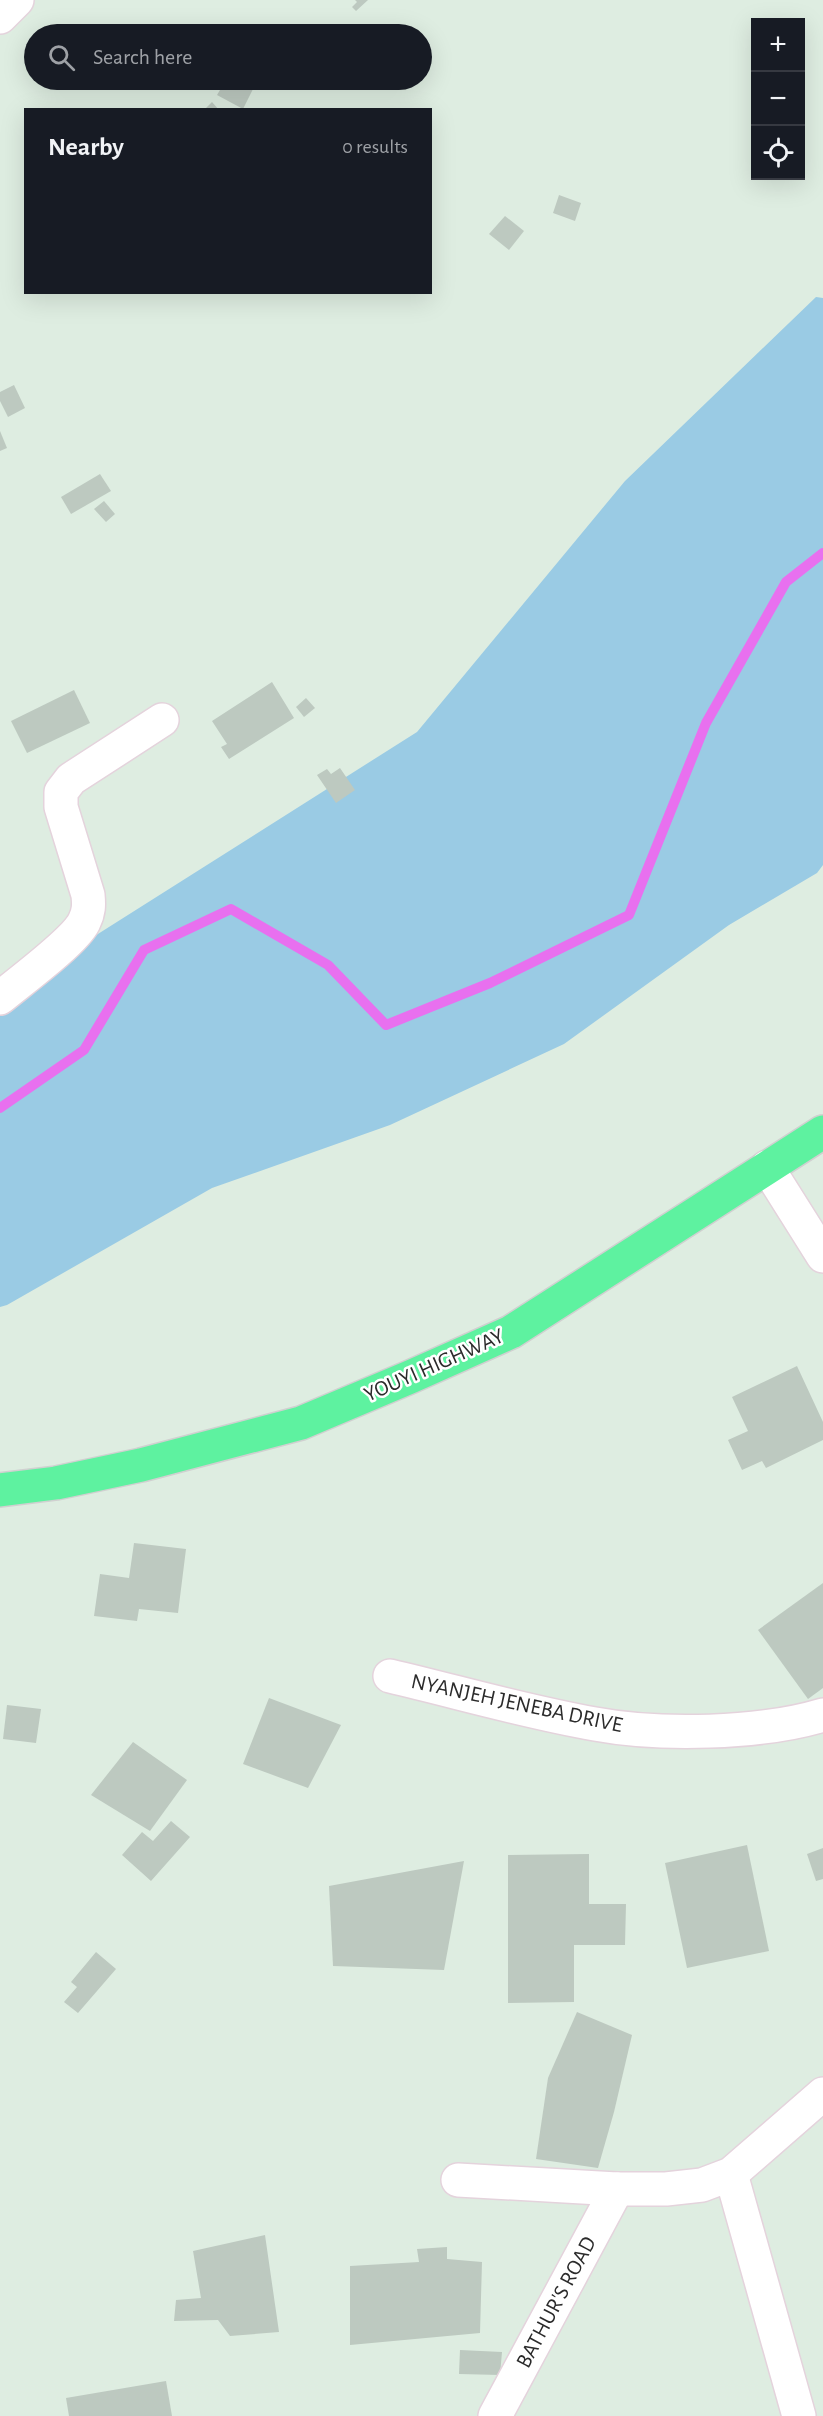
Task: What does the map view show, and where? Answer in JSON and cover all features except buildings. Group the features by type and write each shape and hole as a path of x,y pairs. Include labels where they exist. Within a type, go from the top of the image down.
{"main road":[{"name":"YOUYI HIGHWAY","path":"0,1490 56,1483 141,1465 302,1423 410,1377 511,1332 823,1132"}],"street":[{"path":"0,17 17,0"},
{"path":"0,998 71,938 83,924 89,910 88,895 61,807 61,792 71,779 162,720"},
{"path":"767,1167 823,1256"},
{"name":"NYANJEH JENEBA DRIVE","path":"390,1676 597,1725 662,1730 730,1731 802,1722 823,1715"},
{"path":"458,2180 616,2189 666,2189 702,2185 731,2174 823,2094"},
{"path":"731,2174 799,2416"},
{"name":"BATHUR'S ROAD","path":"495,2416 616,2189"}],"shaded area":[{"path":"816,297 823,298 823,865 817,873 729,925 564,1044 390,1125 212,1188 0,1307 0,994 417,732 625,481"}],"waterway":[{"path":"0,1108 84,1050 144,950 231,909 328,965 386,1025 490,983 629,915 706,723 786,582 823,553"}]}
